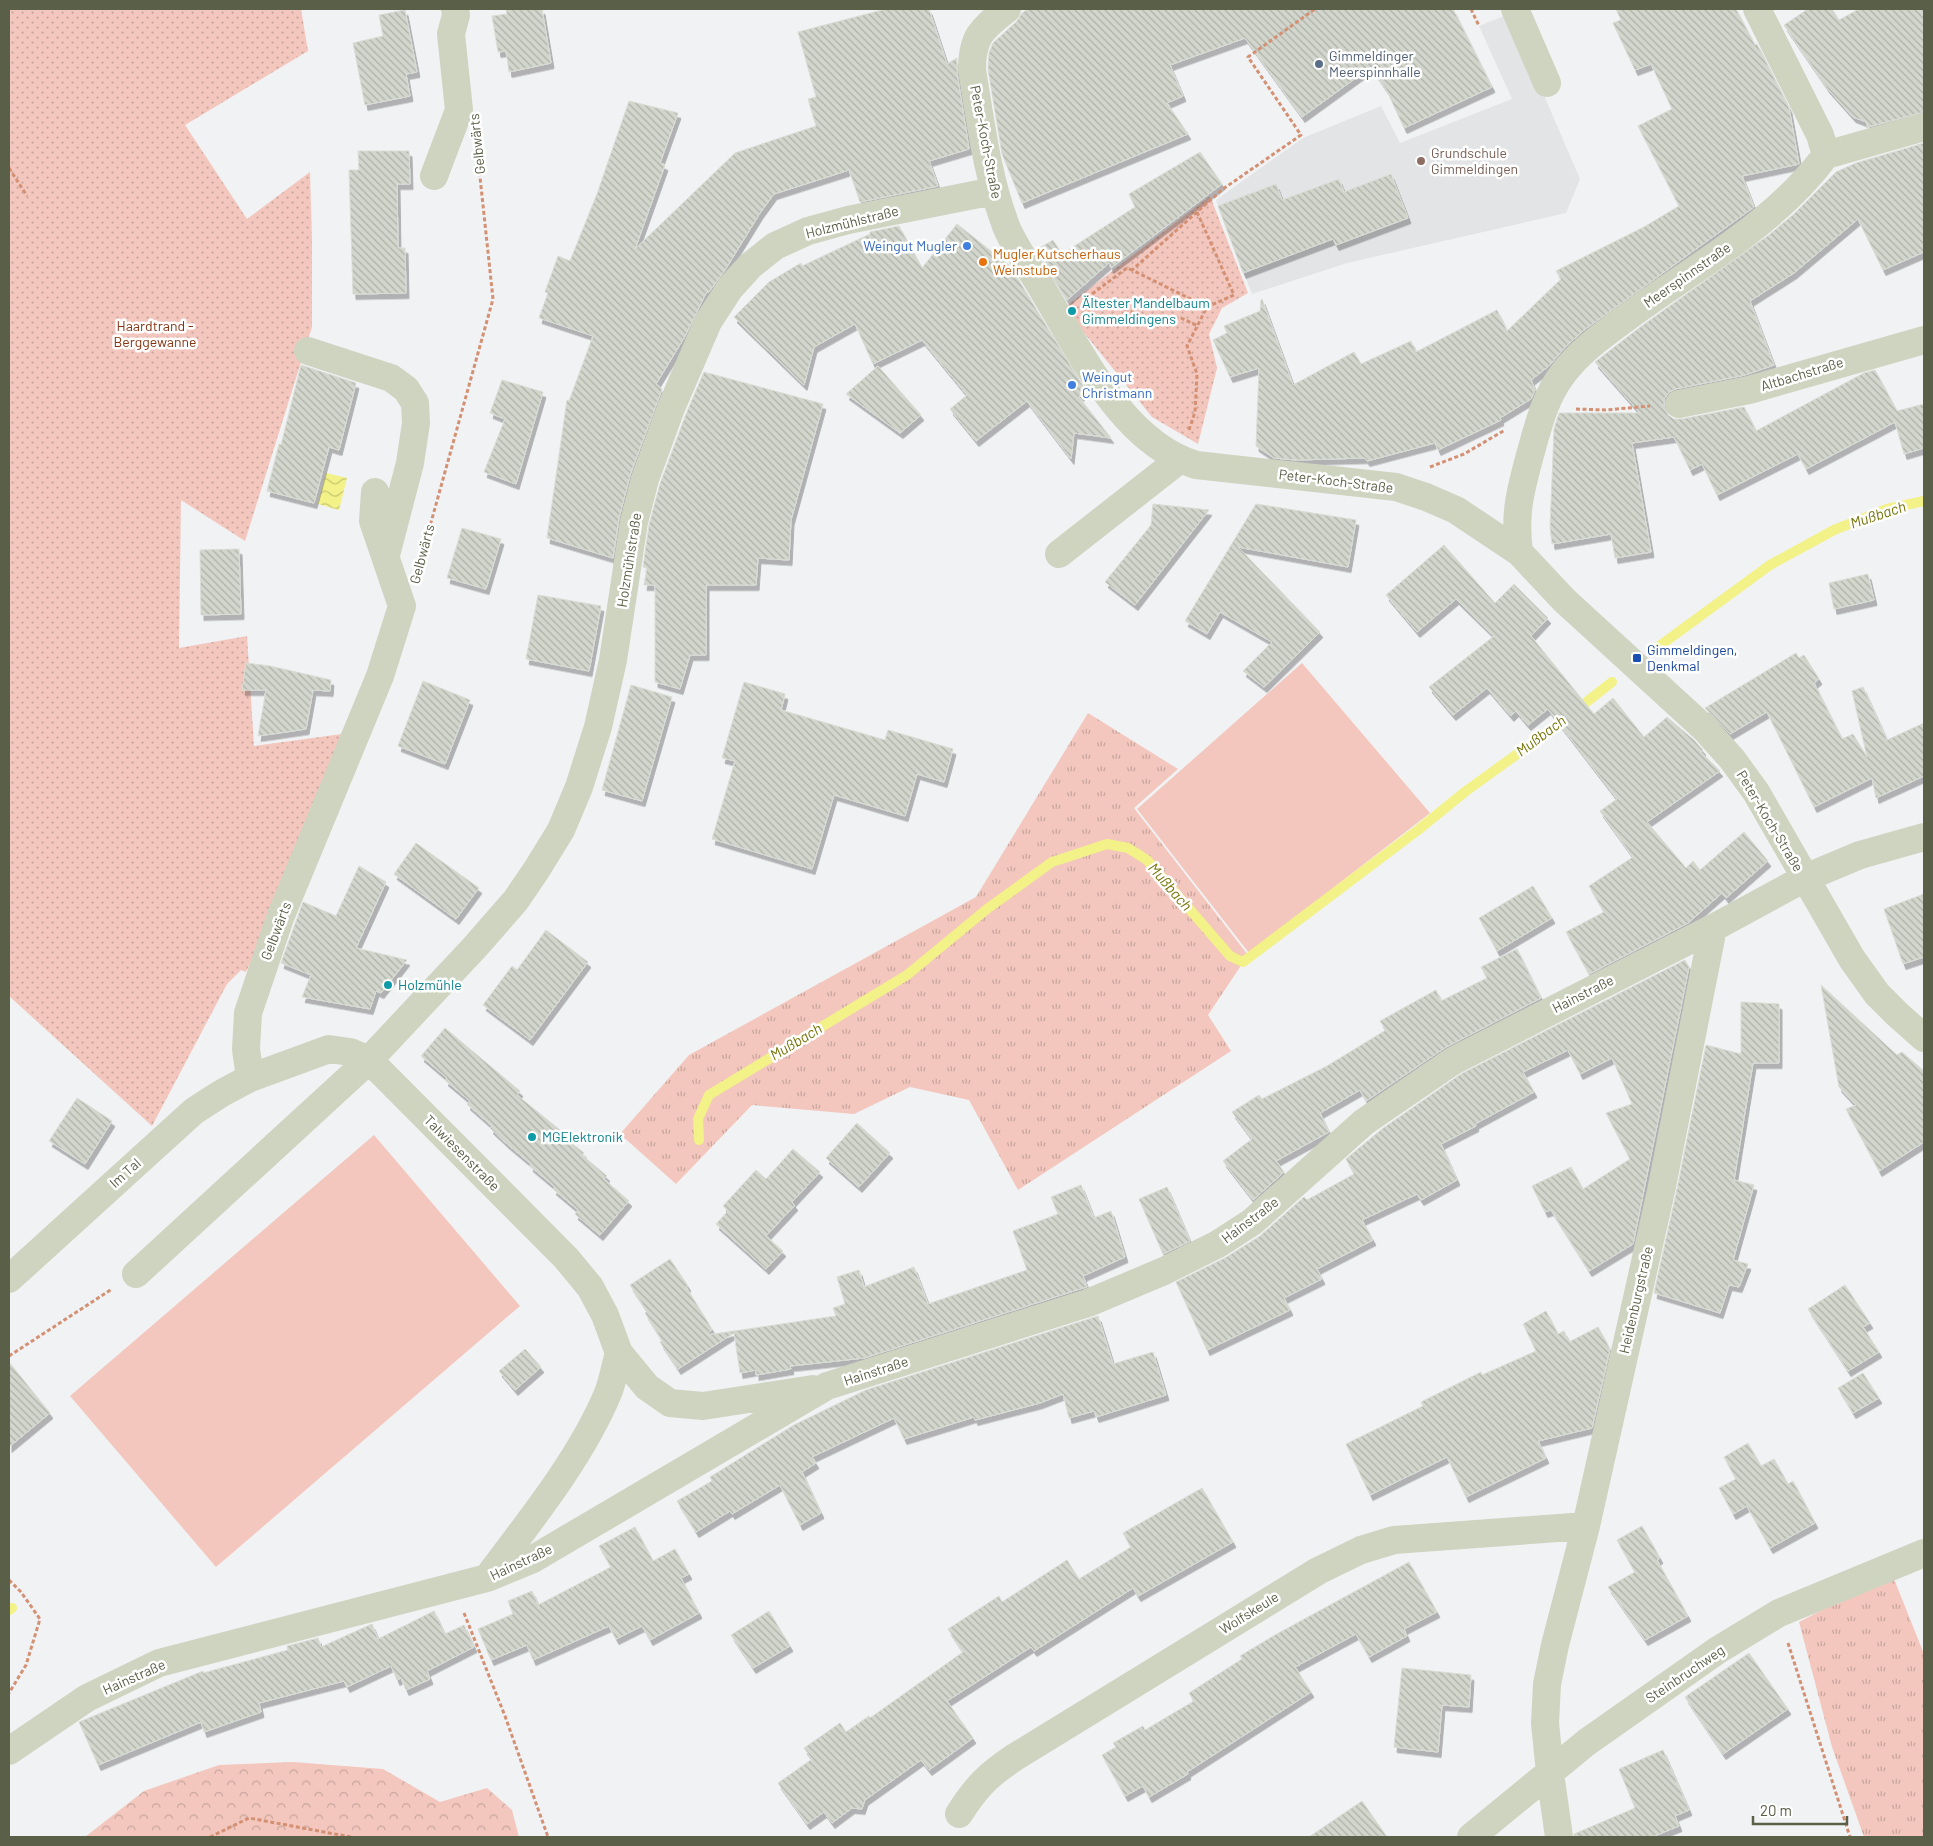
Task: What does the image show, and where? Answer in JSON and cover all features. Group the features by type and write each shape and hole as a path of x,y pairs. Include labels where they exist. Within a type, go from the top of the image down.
{"street":[{"name":"Peter-Koch-Straße","path":"1007,9 977,37 972,56 972,70 994,191 1007,229 1064,326 1109,395 1129,420 1159,447 1179,460 1196,465 1396,487 1426,497 1456,510 1519,552 1564,600 1704,729 1732,759 1756,792 1852,959 1877,994 1924,1038"},
{"path":"1515,9 1547,82"},
{"path":"1757,9 1820,135 1826,155 1924,128"},
{"path":"434,176 459,110 451,34 456,12"},
{"name":"Meerspinnstraße","path":"1519,552 1516,527 1520,490 1543,409 1561,376 1585,350 1656,296 1772,214 1806,181 1826,155"},
{"name":"Holzmühlstraße","path":"136,1274 370,1060 516,900 537,870 561,830 579,787 598,727 614,660 634,522 645,479 671,408 708,322 730,288 750,266 775,246 808,231 848,220 994,191"},
{"name":"Altbachstraße","path":"1679,404 1748,390 1924,340"},
{"path":"308,351 391,378 406,389 415,403 416,423 410,463 386,555"},
{"path":"1059,554 1179,460"},
{"path":"375,492 373,521 386,555"},
{"name":"Gelbwärts","path":"250,1078 246,1049 250,1004 280,918 380,676 402,606 386,555"},
{"path":"1713,928 1805,878 1860,856 1924,837"},
{"name":"Hainstraße","path":"9,1750 87,1698 158,1663 488,1578 533,1559 827,1386 1088,1303 1164,1271 1218,1244 1252,1222 1364,1122 1453,1061 1713,928"},
{"name":"Heidenburgstraße","path":"1559,1837 1545,1724 1547,1684 1554,1646 1586,1526 1661,1191 1713,928"},
{"name":"Talwiesenstraße","path":"250,1078 329,1049 350,1052 370,1060 566,1258 590,1287 605,1316 618,1353 647,1387 670,1403 703,1406 827,1386"},
{"name":"Im Tal","path":"9,1279 194,1111 250,1078"},
{"path":"488,1578 560,1479 585,1437 608,1392 618,1353"},
{"name":"Wolfskeule","path":"959,1814 974,1791 991,1773 1015,1757 1318,1571 1361,1550 1394,1540 1586,1526"},
{"name":"Steinbruchweg","path":"1471,1837 1587,1742 1718,1650 1779,1613 1924,1553"}],"path":[{"path":"1132,270 1223,189 1301,135 1248,57 1315,9"},
{"path":"1471,9 1479,26"},
{"name":"Gelbwärts","path":"419,563 492,299 477,146"},
{"path":"9,168 27,196"},
{"path":"1195,412 1198,374 1188,346 1207,307 1234,295 1197,212"},
{"path":"1090,308 1084,300 1127,268 1207,307"},
{"path":"1064,326 1090,308 1110,303 1154,321 1181,318 1198,326"},
{"path":"1396,487 1408,476 1464,454 1543,409 1606,410 1679,404"},
{"path":"9,1356 136,1274"},
{"path":"9,1580 21,1592 40,1619 26,1665 9,1693"},
{"path":"454,1586 505,1716 548,1837"},
{"path":"1779,1613 1850,1837"},
{"path":"210,1837 249,1818 351,1837"}],"shaded area":[{"name":"Grundschule Gimmeldingen","path":"1509,14 1580,179 1566,213 1347,263 1252,294 1216,200 1303,138 1381,106 1400,143 1512,99 1479,26"}],"green space":[{"name":"Haardtrand - Berggewanne","path":"9,9 301,9 308,51 185,125 247,219 310,172 312,327 245,541 181,500 179,648 247,636 254,746 349,733 285,889 246,972 241,970 227,984 152,1126 9,996"},
{"path":"1210,196 1248,293 1222,308 1209,334 1217,368 1198,444 1152,417 1064,308"},
{"path":"1302,663 1430,813 1249,953 1137,809"},
{"path":"1088,713 1178,769 1134,808 1248,955 1208,1015 1231,1051 1018,1190 969,1100 910,1087 854,1114 752,1105 676,1184 620,1134 689,1055 976,897"},
{"path":"374,1135 520,1306 216,1567 70,1396"},
{"path":"1892,1574 1924,1654 1924,1837 1864,1837 1832,1747 1799,1622"},
{"path":"293,1762 383,1769 440,1802 487,1788 512,1810 519,1837 85,1837 144,1791 219,1765"}],"water":[{"path":"326,473 347,478 339,510 318,504"}],"building":[{"path":"506,9 542,9 551,63 509,72 506,51 498,52 492,16 507,14"},
{"path":"886,9 929,9 947,64 957,58 957,73 969,149 929,161 938,186 860,202 849,170 774,194 725,270 708,293 707,291 684,338 656,384 662,389 630,475 619,518 613,558 547,538 567,400 569,401 593,336 539,318 548,293 545,292 558,256 570,261 597,194 629,101 678,113 660,163 665,165 635,249 735,153 816,126 808,99 816,97 798,32"},
{"path":"1028,9 1453,9 1492,87 1404,128 1387,91 1371,67 1302,117 1245,38 1170,65 1183,96 1167,103 1188,134 1022,203 1002,154 988,69 989,53 993,43"},
{"path":"1616,9 1736,9 1755,45 1757,44 1789,108 1799,164 1742,176 1754,207 1584,330 1565,347 1549,366 1531,380 1535,390 1531,399 1500,418 1501,420 1438,450 1435,443 1367,461 1365,458 1296,460 1274,458 1256,446 1259,368 1230,377 1213,340 1227,333 1224,326 1260,311 1262,299 1293,385 1354,352 1361,364 1411,341 1416,352 1497,310 1507,331 1561,279 1556,271 1644,227 1679,206 1638,126 1672,109 1651,64 1635,70 1613,23 1621,20"},
{"path":"1808,9 1832,9 1839,20 1859,9 1924,9 1924,112 1868,127 1866,122 1853,117 1827,88 1784,25"},
{"path":"405,10 417,72 406,74 410,96 365,105 353,43 383,36 379,15"},
{"path":"1924,143 1924,252 1883,270 1858,219 1794,273 1750,301 1774,365 1745,375 1675,389 1669,392 1664,399 1664,407 1668,415 1674,419 1682,419 1744,407 1756,431 1864,373 1875,370 1897,411 1924,404 1924,448 1904,454 1895,422 1806,469 1798,454 1717,495 1702,464 1690,470 1674,437 1632,443 1651,552 1615,558 1611,534 1552,544 1550,528 1554,429 1559,413 1640,413 1595,362 1639,328 1769,235 1794,214 1836,172 1856,163"},
{"path":"358,151 409,151 410,184 397,184 398,248 405,248 406,293 353,294 349,170 359,170"},
{"path":"1200,152 1222,184 1111,268 1109,263 1067,300 1036,250 1053,240 1062,254 1135,207 1129,194"},
{"path":"1391,174 1408,218 1336,245 1333,239 1243,273 1218,206 1276,184 1282,200 1339,179 1344,192"},
{"path":"957,224 1010,266 1086,391 1079,397 1111,438 1074,433 1071,459 1027,401 976,441 950,409 967,395 922,340 873,364 855,324 814,347 804,385 734,317 769,282 801,263 802,266 870,234 870,232 899,226 922,268"},
{"path":"301,365 356,383 339,450 329,447 314,503 267,491 279,444 281,445"},
{"path":"878,366 921,415 900,433 846,394"},
{"path":"704,372 823,404 791,520 789,560 758,558 756,585 706,585 706,655 690,655 680,689 655,682 655,585 644,585 647,568 643,567 649,525 660,484"},
{"path":"502,380 543,392 516,484 484,472 505,419 490,413"},
{"path":"1153,504 1209,510 1135,605 1105,582 1151,525"},
{"path":"1256,504 1356,520 1348,567 1238,547 1320,632 1264,687 1243,671 1272,642 1220,612 1207,634 1185,621"},
{"path":"462,528 501,539 486,589 447,578"},
{"path":"1444,545 1495,603 1514,584 1548,618 1531,636 1594,714 1613,698 1644,737 1667,717 1694,740 1703,750 1701,752 1720,771 1647,822 1686,868 1693,861 1700,870 1744,832 1768,861 1726,898 1722,893 1688,923 1589,974 1566,932 1604,912 1589,886 1633,857 1600,811 1617,799 1548,709 1528,725 1516,711 1511,716 1487,688 1453,715 1429,687 1494,636 1456,599 1417,632 1386,595"},
{"path":"239,549 241,614 201,615 200,550"},
{"path":"1868,574 1874,600 1834,609 1829,583"},
{"path":"538,595 601,606 589,671 526,659"},
{"path":"1796,653 1799,658 1804,655 1819,679 1814,683 1842,739 1853,734 1867,757 1852,691 1863,687 1887,740 1924,723 1924,776 1876,798 1872,778 1814,807 1767,712 1730,734 1705,708"},
{"path":"246,663 270,666 331,680 330,691 313,690 306,729 258,736 266,690 242,690"},
{"path":"423,681 470,700 445,764 398,746"},
{"path":"744,682 785,694 781,710 885,740 888,730 953,749 944,782 917,774 905,816 834,795 812,869 712,839 735,761 722,758"},
{"path":"631,685 672,697 642,801 602,790"},
{"path":"416,843 479,888 456,919 394,874"},
{"path":"359,866 386,882 356,948 407,960 381,993 376,991 370,1009 302,997 311,975 281,963 303,902 336,916"},
{"path":"1533,886 1552,918 1497,951 1479,918"},
{"path":"1924,894 1924,957 1903,964 1884,909"},
{"path":"546,930 588,962 530,1040 483,1005 512,966 517,970"},
{"path":"1517,949 1541,998 1446,1047 1366,1101 1360,1090 1320,1113 1329,1132 1276,1161 1284,1172 1253,1200 1223,1161 1252,1139 1232,1112 1259,1095 1262,1099 1327,1066 1386,1030 1380,1021 1436,990 1441,1001 1487,978 1481,967"},
{"path":"1685,960 1689,967 1633,1244 1589,1271 1551,1210 1545,1212 1532,1186 1571,1167 1583,1189 1630,1159 1606,1113 1632,1104 1612,1058 1580,1074 1568,1050 1523,1072 1534,1092 1441,1144 1457,1180 1421,1200 1417,1194 1362,1220 1373,1240 1317,1269 1322,1279 1284,1298 1290,1310 1207,1350 1176,1282 1225,1258 1260,1236 1304,1197 1307,1200 1354,1174 1346,1159 1382,1129 1461,1074"},
{"path":"1821,985 1897,1055 1902,1052 1924,1071 1924,1142 1879,1171 1846,1109 1856,1105 1839,1087"},
{"path":"1741,1002 1779,1004 1779,1063 1753,1063 1734,1180 1754,1185 1733,1260 1748,1264 1739,1287 1729,1285 1720,1313 1654,1293 1706,1045 1741,1054"},
{"path":"445,1028 520,1091 517,1095 560,1130 558,1132 584,1153 582,1155 607,1176 604,1179 629,1201 600,1235 575,1214 578,1210 553,1189 555,1187 490,1128 492,1126 467,1104 470,1101 445,1080 447,1078 421,1056"},
{"path":"77,1098 112,1121 85,1164 49,1141"},
{"path":"857,1123 890,1153 859,1187 826,1158"},
{"path":"793,1149 820,1172 792,1202 795,1205 766,1236 783,1251 766,1269 716,1224 728,1211 723,1206 756,1170 766,1179"},
{"path":"1081,1185 1094,1218 1111,1211 1125,1257 1083,1276 1087,1287 864,1358 790,1366 791,1369 756,1375 756,1370 740,1373 734,1333 678,1369 660,1342 662,1340 645,1313 647,1311 630,1285 670,1259 688,1286 686,1287 712,1329 707,1335 836,1316 833,1308 845,1304 837,1277 859,1270 864,1287 914,1267 928,1304 1027,1270 1013,1231 1058,1214 1051,1197"},
{"path":"1167,1187 1190,1241 1163,1254 1139,1199"},
{"path":"1845,1285 1870,1323 1863,1327 1879,1352 1848,1371 1808,1309"},
{"path":"1546,1311 1558,1334 1564,1331 1569,1342 1598,1327 1610,1349 1592,1428 1538,1441 1546,1458 1466,1497 1447,1457 1370,1495 1346,1444 1423,1406 1421,1402 1481,1372 1482,1375 1536,1351 1523,1324"},
{"path":"1098,1316 1113,1364 1153,1352 1166,1395 1096,1417 1094,1411 1069,1418 1063,1394 1040,1403 975,1420 974,1417 904,1439 894,1418 812,1457 816,1463 802,1472 821,1513 800,1525 780,1485 732,1514 730,1511 696,1532 677,1501 712,1481 710,1477 794,1425 866,1390"},
{"path":"525,1349 541,1367 515,1390 499,1371"},
{"path":"9,1362 50,1413 9,1447"},
{"path":"1863,1373 1879,1398 1853,1413 1838,1388"},
{"path":"1748,1443 1761,1466 1774,1459 1788,1484 1793,1481 1815,1523 1770,1548 1747,1506 1733,1514 1719,1488 1736,1479 1724,1457"},
{"path":"1202,1488 1233,1542 1138,1596 1133,1588 1034,1651 1031,1647 947,1701 973,1738 929,1770 921,1760 865,1800 862,1809 852,1808 832,1823 824,1812 807,1824 778,1783 812,1759 804,1748 840,1723 846,1732 869,1716 870,1718 963,1652 948,1629 999,1596 1002,1602 1067,1560 1079,1579 1131,1547 1123,1533"},
{"path":"1642,1526 1660,1558 1657,1560 1688,1616 1645,1640 1608,1587 1635,1572 1617,1540"},
{"path":"635,1527 653,1561 675,1549 689,1574 681,1578 699,1613 650,1640 642,1626 616,1639 609,1626 533,1660 527,1645 491,1660 478,1629 513,1614 508,1601 532,1591 538,1605 611,1567 599,1546"},
{"path":"1409,1562 1437,1612 1404,1629 1407,1636 1369,1657 1356,1634 1295,1667 1311,1692 1187,1772 1188,1774 1149,1797 1143,1786 1125,1796 1102,1755 1116,1747 1113,1743 1143,1726 1145,1730 1194,1701 1189,1693 1242,1659 1240,1656"},
{"path":"434,1611 445,1634 464,1625 474,1647 427,1671 430,1679 406,1690 401,1678 397,1680 391,1666 347,1687 344,1681 259,1703 261,1712 204,1732 201,1722 98,1765 79,1722 203,1671 203,1673 288,1650 287,1646 318,1638 321,1647 372,1624 378,1639"},
{"path":"769,1611 790,1646 753,1668 731,1635"},
{"path":"1749,1653 1788,1709 1723,1754 1685,1697"},
{"path":"1402,1668 1471,1675 1469,1707 1442,1705 1438,1752 1394,1747"},
{"path":"1663,1750 1689,1810 1675,1816 1679,1826 1652,1837 1574,1837 1574,1834 1635,1808 1619,1769"},
{"path":"1362,1801 1387,1837 1309,1837"}],"waterway":[{"name":"Mußbach","path":"1658,647 1770,565 1834,530 1887,509 1924,501"},
{"name":"Mußbach","path":"699,1140 698,1119 709,1095 907,975 987,909 1052,862 1107,844 1128,848 1147,860 1230,956 1243,962 1612,682"}],"place":[{"name":"Gimmeldinger Meerspinnhalle","path":"1319,64"},
{"name":"Grundschule Gimmeldingen","path":"1421,161"},
{"name":"Weingut Mugler","path":"967,246"},
{"name":"Mugler Kutscherhaus Weinstube","path":"983,262"},
{"name":"Ältester Mandelbaum Gimmeldingens","path":"1072,311"},
{"name":"Weingut Christmann","path":"1072,385"},
{"name":"Gimmeldingen, Denkmal","path":"1637,658"},
{"name":"Holzmühle","path":"388,985"},
{"name":"MGElektronik","path":"532,1137"}]}
